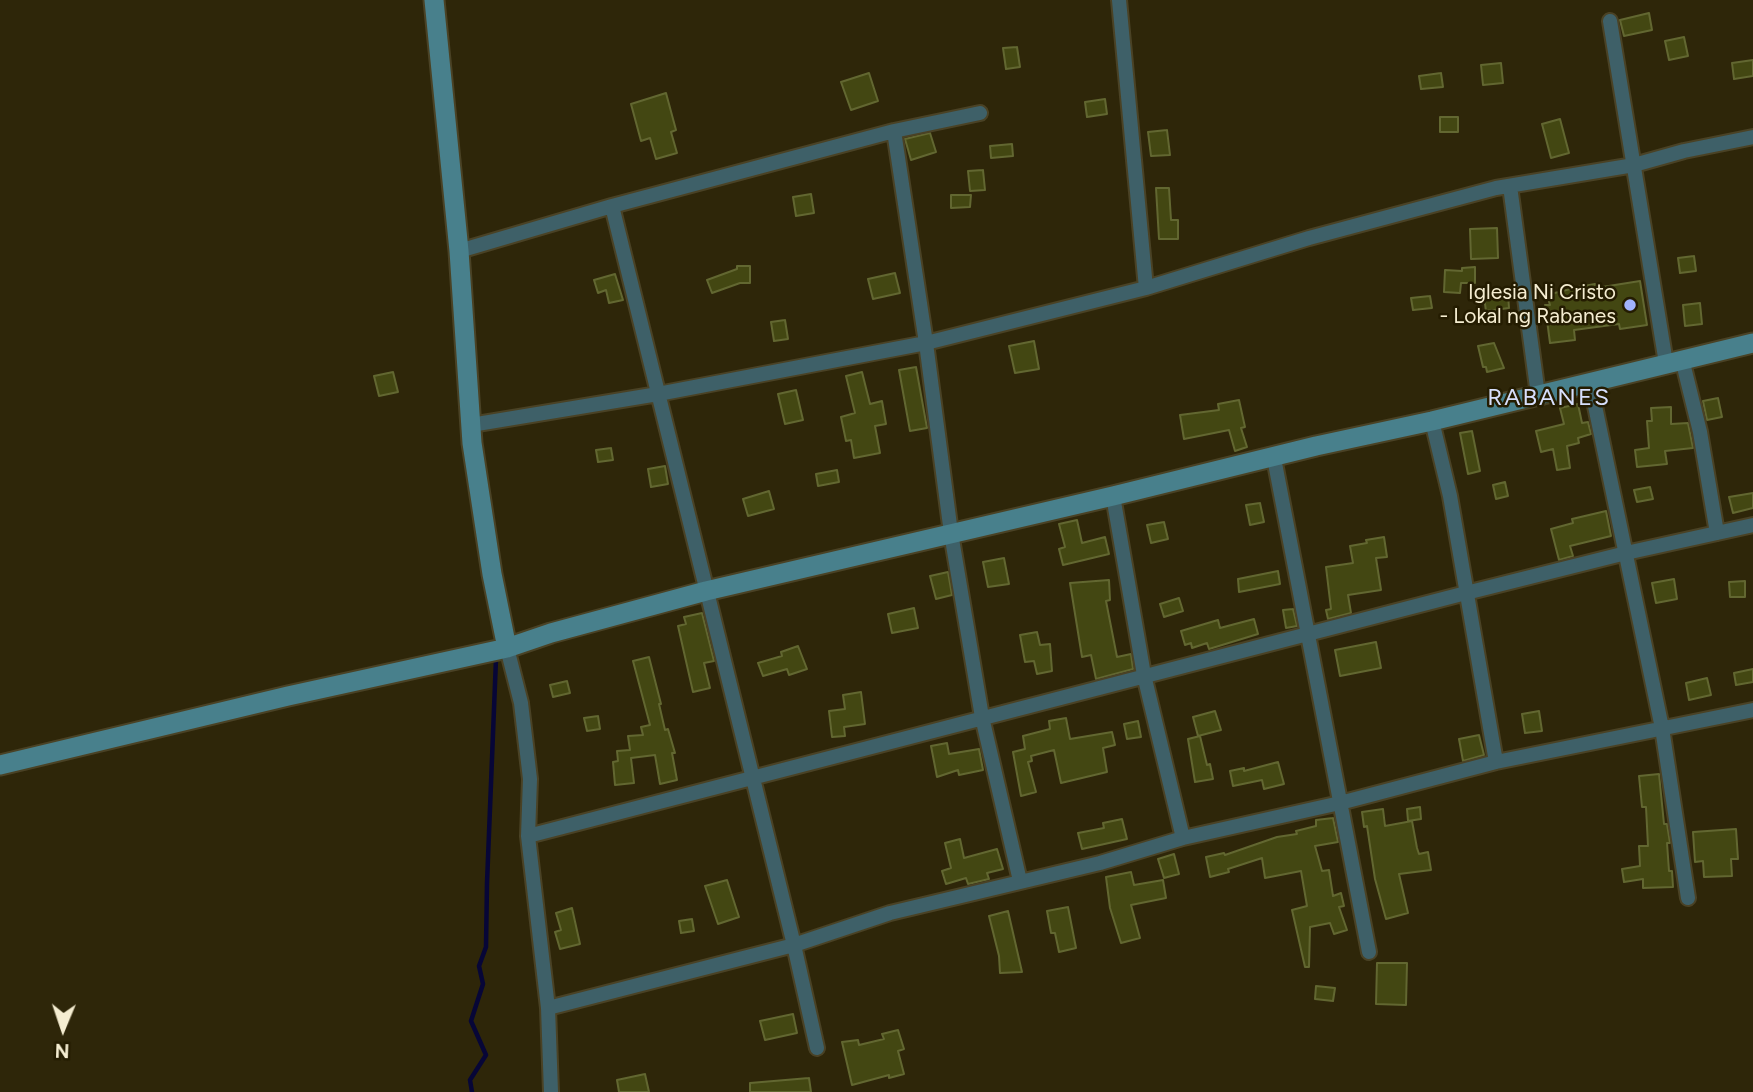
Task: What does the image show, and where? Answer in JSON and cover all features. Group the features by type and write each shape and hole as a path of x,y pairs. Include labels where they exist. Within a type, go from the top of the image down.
{"street":[{"path":"434,0 459,251 471,425 492,573 521,703 530,779 528,836 548,1007 551,1092"},
{"path":"1119,0 1146,288"},
{"path":"1610,21 1634,165 1674,360 1700,432 1717,533"},
{"path":"459,251 612,205 894,131 980,113"},
{"path":"894,131 951,533 982,717 1020,881"},
{"path":"471,425 658,394 926,343 1146,288 1309,238 1510,186 1634,165 1684,151 1753,137"},
{"path":"1510,186 1538,395"},
{"path":"612,205 817,1048"},
{"path":"0,765 288,696 507,648 551,633 706,591 1753,343"},
{"path":"1590,382 1662,727 1688,898"},
{"path":"1432,421 1450,496 1496,762"},
{"path":"1274,458 1369,952"},
{"path":"1114,496 1144,675 1183,838"},
{"path":"528,836 1466,593 1753,525"},
{"path":"548,1007 794,945 890,913 1100,863 1183,838 1340,803 1496,762 1753,710"}],"building":[{"path":"1649,13 1652,30 1624,36 1620,20"},
{"path":"1684,37 1688,56 1669,60 1665,41"},
{"path":"1017,47 1020,67 1006,69 1003,48"},
{"path":"1753,60 1753,76 1734,79 1732,63"},
{"path":"1501,63 1503,83 1483,85 1481,65"},
{"path":"869,73 878,101 851,110 841,82"},
{"path":"1441,73 1443,87 1421,89 1419,76"},
{"path":"666,93 676,130 671,132 677,153 656,159 650,138 641,141 631,104"},
{"path":"1105,99 1107,114 1087,117 1085,102"},
{"path":"1440,117 1458,117 1458,132 1440,132"},
{"path":"1560,119 1569,153 1551,158 1542,124"},
{"path":"1167,130 1170,155 1151,156 1148,132"},
{"path":"930,133 936,152 911,160 905,139"},
{"path":"1012,144 1013,156 991,158 990,146"},
{"path":"983,170 985,190 970,191 968,171"},
{"path":"1156,188 1169,188 1171,220 1178,220 1178,239 1159,239"},
{"path":"811,194 814,213 796,216 793,197"},
{"path":"951,195 971,195 970,207 951,208"},
{"path":"1497,228 1498,258 1471,259 1470,229"},
{"path":"1694,256 1696,271 1680,273 1678,258"},
{"path":"737,266 750,266 750,283 740,283 712,293 707,280 737,269"},
{"path":"1475,267 1475,283 1461,283 1460,293 1444,292 1445,270 1462,271 1462,268"},
{"path":"895,273 900,293 873,299 868,279"},
{"path":"615,274 623,300 609,303 606,290 598,293 594,280"},
{"path":"1640,281 1647,325 1620,329 1619,324 1574,330 1575,340 1550,343 1545,305 1550,305 1547,295 1595,284 1596,288"},
{"path":"1508,294 1509,308 1486,311 1484,297"},
{"path":"1430,296 1432,308 1413,310 1411,298"},
{"path":"1700,303 1702,324 1685,326 1683,305"},
{"path":"785,320 788,339 774,341 771,322"},
{"path":"1034,341 1039,369 1015,373 1009,346"},
{"path":"1494,343 1504,368 1487,372 1486,367 1483,367 1478,346"},
{"path":"916,367 927,428 910,431 899,370"},
{"path":"393,372 398,392 379,396 374,376"},
{"path":"862,372 870,404 882,401 886,424 875,426 880,453 854,458 851,440 846,441 841,417 855,413 846,376"},
{"path":"796,390 803,420 785,424 778,394"},
{"path":"1718,398 1722,417 1707,420 1703,401"},
{"path":"1239,400 1245,427 1241,428 1247,447 1235,451 1229,430 1184,439 1180,415 1219,410 1218,404"},
{"path":"1578,404 1582,423 1588,422 1591,434 1578,438 1579,443 1567,446 1570,468 1557,470 1553,449 1541,452 1536,431 1564,424 1560,408"},
{"path":"1671,407 1671,424 1688,423 1693,448 1665,451 1667,464 1637,467 1635,450 1649,448 1647,421 1652,421 1651,408"},
{"path":"1472,431 1480,471 1468,474 1460,433"},
{"path":"611,448 613,460 598,462 596,450"},
{"path":"665,466 668,484 651,487 648,469"},
{"path":"837,470 839,482 818,486 816,474"},
{"path":"1505,482 1508,496 1496,499 1493,485"},
{"path":"1650,487 1653,499 1637,502 1634,490"},
{"path":"769,491 774,509 748,516 743,499"},
{"path":"1753,493 1753,508 1733,513 1729,497"},
{"path":"1260,503 1264,522 1250,525 1246,505"},
{"path":"1606,511 1611,536 1570,546 1573,556 1559,560 1551,529 1573,523 1572,519"},
{"path":"1077,520 1082,543 1105,537 1109,554 1063,565 1059,549 1065,547 1059,524"},
{"path":"1164,522 1168,539 1151,543 1147,525"},
{"path":"1384,537 1387,557 1376,558 1381,590 1348,595 1351,613 1328,619 1326,610 1331,609 1326,567 1353,563 1350,546"},
{"path":"1004,558 1009,584 988,587 983,562"},
{"path":"1278,571 1280,584 1239,592 1238,579"},
{"path":"948,572 952,595 936,599 930,576"},
{"path":"1674,579 1677,599 1656,603 1652,583"},
{"path":"1109,580 1110,600 1106,601 1117,657 1131,654 1133,669 1096,679 1091,655 1082,657 1070,583"},
{"path":"1745,581 1745,597 1730,597 1729,582"},
{"path":"1179,598 1183,611 1164,617 1160,604"},
{"path":"914,608 918,628 892,633 888,614"},
{"path":"1293,609 1297,626 1286,628 1283,610"},
{"path":"702,613 714,661 704,663 710,688 693,692 678,626 686,624 684,617"},
{"path":"1254,619 1258,634 1209,649 1207,643 1192,648 1191,643 1185,645 1181,631 1218,620 1220,628"},
{"path":"1037,632 1040,645 1050,644 1052,671 1037,674 1034,661 1025,662 1020,635"},
{"path":"1376,642 1381,668 1340,676 1335,650"},
{"path":"798,646 807,669 789,675 787,669 763,676 758,663 782,656 781,652"},
{"path":"649,657 665,730 668,729 675,753 672,753 677,780 660,784 655,755 631,758 634,783 615,785 613,762 618,761 617,751 630,750 628,736 643,735 641,727 650,725 633,661"},
{"path":"1753,669 1753,682 1736,685 1734,673"},
{"path":"1707,678 1711,695 1689,700 1686,683"},
{"path":"567,681 570,693 553,697 550,685"},
{"path":"861,692 865,724 844,727 845,736 832,737 829,711 845,709 843,695"},
{"path":"1215,711 1221,730 1198,736 1193,717"},
{"path":"1539,711 1542,731 1525,733 1522,714"},
{"path":"598,716 600,729 587,731 584,718"},
{"path":"1066,718 1070,739 1112,732 1115,745 1103,748 1107,772 1061,783 1054,750 1031,756 1032,761 1028,762 1036,792 1021,796 1013,752 1025,749 1023,736 1050,729 1049,721"},
{"path":"1138,721 1141,737 1127,739 1124,724"},
{"path":"1479,735 1484,755 1463,761 1459,739"},
{"path":"1200,736 1213,779 1195,782 1188,739"},
{"path":"947,743 949,754 979,749 983,770 959,775 958,770 937,777 931,746"},
{"path":"1278,762 1284,784 1264,789 1262,780 1233,786 1230,771 1244,768 1244,771"},
{"path":"1659,774 1664,824 1667,824 1670,843 1667,843 1673,887 1643,888 1643,879 1624,882 1622,869 1640,866 1639,846 1648,846 1646,807 1642,807 1639,776"},
{"path":"1420,807 1421,819 1408,821 1407,809"},
{"path":"1383,809 1385,826 1412,821 1419,854 1428,852 1431,870 1399,874 1408,913 1386,919 1362,812"},
{"path":"1333,818 1338,842 1315,846 1322,871 1329,870 1333,896 1341,893 1344,906 1339,907 1347,930 1334,934 1330,923 1310,927 1309,967 1305,967 1292,910 1307,906 1301,871 1265,878 1262,858 1210,877 1206,857 1225,855 1277,837 1297,834 1296,831 1316,826 1316,820"},
{"path":"1122,819 1127,839 1082,849 1078,833 1104,828 1103,823"},
{"path":"1736,829 1738,859 1731,859 1732,876 1704,877 1703,861 1695,862 1693,832"},
{"path":"960,839 964,858 997,849 1003,869 987,873 989,879 968,884 966,878 946,884 942,871 951,868 945,843"},
{"path":"1174,854 1179,874 1164,878 1158,859"},
{"path":"1131,872 1134,885 1163,880 1166,898 1131,905 1140,938 1121,943 1110,908 1106,877"},
{"path":"727,880 739,917 718,924 705,886"},
{"path":"1068,907 1076,948 1059,952 1055,933 1051,933 1047,911"},
{"path":"572,908 580,944 560,949 555,932 561,930 556,913"},
{"path":"1008,911 1022,972 1000,973 999,956 989,916"},
{"path":"692,919 694,931 681,933 679,921"},
{"path":"1377,963 1407,963 1406,1005 1376,1004"},
{"path":"1316,986 1335,988 1333,1001 1315,999"},
{"path":"793,1014 797,1033 765,1040 760,1021"},
{"path":"898,1030 904,1049 898,1051 904,1074 889,1078 889,1075 852,1085 842,1042 858,1040 859,1045 884,1039 882,1034"},
{"path":"645,1074 649,1092 619,1092 617,1080"},
{"path":"809,1078 811,1092 750,1092 750,1083"}],"waterway":[{"path":"472,1092 470,1080 486,1055 471,1021 483,984 479,966 486,947 496,659"}],"place":[{"name":"Iglesia Ni Cristo - Lokal ng Rabanes","path":"1630,305"}],"district":[{"name":"RABANES","path":"1549,398"}]}
